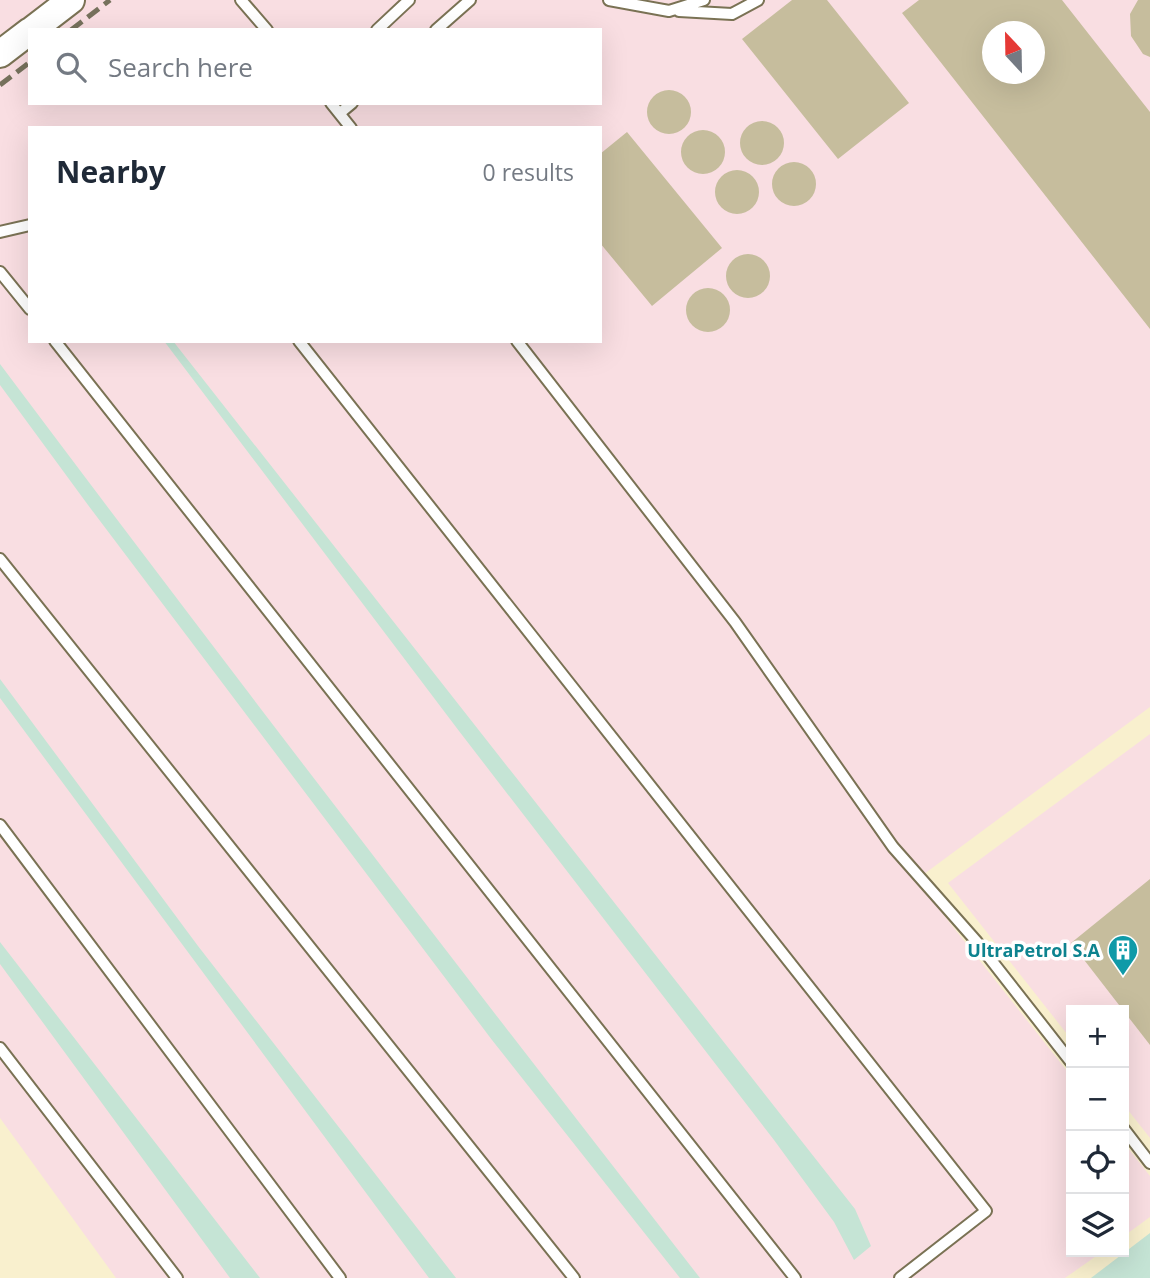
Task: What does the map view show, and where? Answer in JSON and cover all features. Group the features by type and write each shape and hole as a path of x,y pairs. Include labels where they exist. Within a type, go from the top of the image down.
{"street":[{"path":"34,28 71,0"},
{"path":"0,54 28,32"}],"lane":[{"path":"241,0 265,28"},
{"path":"379,28 409,0"},
{"path":"438,28 470,0"},
{"path":"609,0 669,11 732,15 758,0"},
{"path":"669,11 704,0"},
{"path":"333,105 350,126"},
{"path":"340,113 350,105"},
{"path":"0,232 28,225"},
{"path":"0,272 28,307"},
{"path":"57,343 795,1278"},
{"path":"301,343 986,1211 900,1278"},
{"path":"519,343 734,622 893,847 977,943 1066,1056"},
{"path":"0,559 574,1278"},
{"path":"0,825 340,1278"},
{"path":"0,1048 177,1278"},
{"path":"1126,1131 1150,1163"}],"shaded area":[{"path":"0,0 1150,0 1150,707 916,880 1066,1070 1066,1257 1095,1257 1065,1278 116,1278 0,1118"},
{"name":"UltraPetrol S.A","path":"1150,734 1150,1138 1129,1111 1129,1005 1066,1005 1066,1033 948,883"},
{"path":"1129,1149 1150,1176 1150,1217 1129,1232"}],"green space":[{"path":"166,343 175,343 855,1209 871,1246 854,1260 834,1222 774,1140 459,731"},
{"path":"0,364 523,1051 700,1278 680,1278 492,1040 0,385"},
{"path":"0,679 198,946 456,1278 429,1278 0,698"},
{"path":"0,942 260,1278 230,1278 0,964"},
{"path":"1150,1233 1150,1278 1091,1278 1119,1257 1129,1257 1129,1249"}],"building":[{"path":"792,0 827,0 909,103 838,159 742,39"},
{"path":"919,0 1062,0 1150,112 1150,329 902,13"},
{"path":"1138,0 1150,0 1150,57 1143,54 1131,36 1130,14"},
{"path":"669,90 678,91 685,96 690,103 690,121 685,128 678,133 669,134 660,133 653,128 648,121 647,112 648,103 653,96 660,91"},
{"path":"762,121 771,122 778,127 783,134 783,152 778,159 771,164 762,165 753,164 746,159 741,152 740,143 741,134 746,127 753,122"},
{"path":"703,130 712,131 719,136 724,143 724,161 719,168 712,173 703,174 694,173 687,168 682,161 681,152 682,143 687,136 694,131"},
{"path":"627,132 722,248 652,306 602,245 602,152"},
{"path":"794,162 803,163 810,168 815,175 815,193 810,200 803,205 794,206 785,205 778,200 773,193 772,184 773,175 778,168 785,163"},
{"path":"737,170 746,171 753,176 758,183 758,201 753,208 746,213 737,214 728,213 721,208 716,201 715,192 716,183 721,176 728,171"},
{"path":"748,254 757,255 764,260 769,267 769,285 764,292 757,297 748,298 739,297 732,292 727,285 726,276 727,267 732,260 739,255"},
{"path":"708,288 717,289 724,294 729,301 729,319 724,326 717,331 708,332 699,331 692,326 687,319 686,310 687,301 692,294 699,289"},
{"name":"UltraPetrol S.A","path":"1150,879 1150,1045 1129,1018 1129,1005 1119,1005 1071,943"}],"railway":[{"path":"74,28 110,0"},
{"path":"0,85 28,64"}],"place":[{"name":"UltraPetrol S.A","path":"1123,977"}]}
